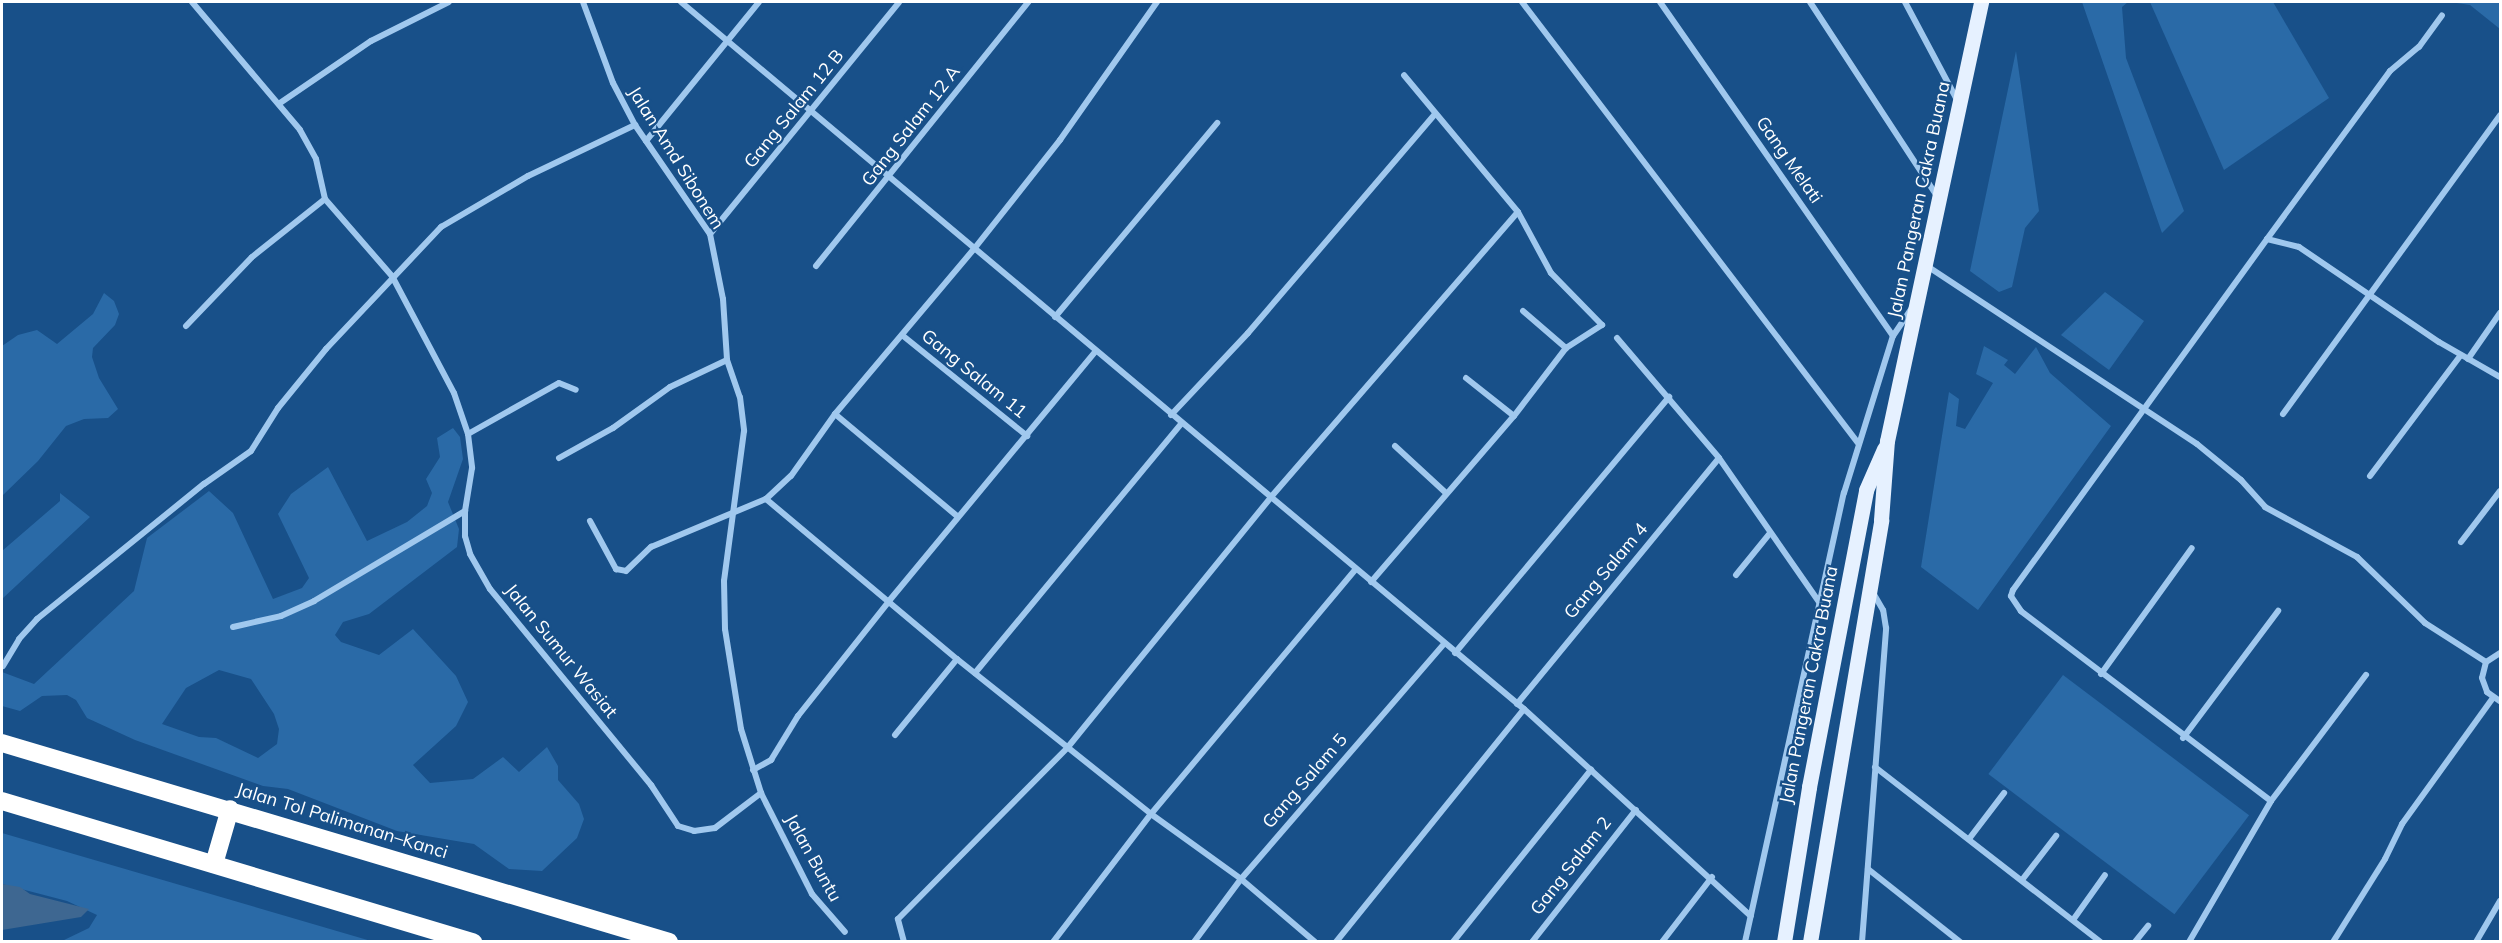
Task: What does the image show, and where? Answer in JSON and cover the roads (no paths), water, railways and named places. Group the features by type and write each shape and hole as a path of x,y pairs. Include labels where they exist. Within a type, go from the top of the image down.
{"highway":[{"name":"Jalan Tol Palimanan–Kanci","path":"2,743 230,809 669,942"},
{"path":"2,801 472,942"},
{"path":"214,864 230,809"}],"main road":[{"name":"Jalan Pangeran Cakra Buana","path":"1810,942 1885,491 1887,441 1981,2"},
{"name":"Jalan Pangeran Cakra Buana","path":"1784,942 1809,787 1866,490 1887,441"}],"street":[{"name":"Jalan Sumur Wasiat","path":"192,2 280,103 316,159 325,199 392,276 454,393 468,434 472,468 465,512 470,554 490,589 651,786 678,826 694,831 715,828 761,793"},
{"path":"280,103 371,41 449,2"},
{"name":"Jalan Amd Sibonem","path":"581,2 613,83 635,125 710,234 723,299 727,360 740,397 744,431 741,474 725,550 725,629 744,740 756,769"},
{"path":"681,2 811,114 1271,497 1443,645 1524,709 1712,877 1751,916"},
{"path":"646,141 759,2"},
{"name":"Gang Salam 12 B","path":"710,234 811,114 899,2"},
{"name":"Gang Salam 12 A","path":"816,266 890,178 1028,2"},
{"path":"590,521 616,569 626,571 651,547 766,499 791,476 836,414 974,249 1060,140 1157,2"},
{"path":"1522,2 1858,443"},
{"name":"Gang Melati","path":"1660,2 1893,336"},
{"path":"1810,2 1940,201"},
{"path":"1905,2 1960,106"},
{"path":"2271,801 2183,738 2021,611 2011,596 2144,408 2390,71 2419,47 2442,15"},
{"path":"1371,582 1514,416 1566,348 1602,325 1551,273 1518,212 1404,75"},
{"path":"1171,414 1248,333 1435,114"},
{"path":"2283,414 2372,296 2500,115"},
{"path":"1055,317 1217,123"},
{"path":"3,666 19,639 36,619 251,451 278,408 326,349 392,276 441,227 468,209 635,125"},
{"path":"186,326 252,257 325,199"},
{"path":"904,942 898,919 1068,747 1271,497 1518,212"},
{"path":"2267,239 2299,247 2461,355 2500,377"},
{"path":"1925,265 2144,408 2241,480 2265,507 2366,564 2414,613 2486,662"},
{"path":"1745,942 1819,602 1858,443 1893,336 1917,301"},
{"path":"1523,311 1566,348"},
{"path":"2468,359 2500,313"},
{"name":"Gang Salam 11","path":"902,335 1027,436"},
{"path":"1617,338 1719,458 1819,602"},
{"path":"756,769 771,760 798,716 889,601 1095,352"},
{"path":"2370,477 2461,355"},
{"path":"559,458 613,428 670,387 727,360"},
{"path":"1466,378 1514,416"},
{"path":"468,434 559,383 576,390"},
{"path":"1455,653 1669,397"},
{"path":"836,414 958,517"},
{"path":"975,673 1181,424"},
{"path":"1395,446 1446,493"},
{"name":"Gang Salam 4","path":"1516,704 1719,458"},
{"path":"2461,542 2500,490"},
{"path":"766,499 975,673 1151,814 1241,879 1316,942"},
{"path":"233,627 281,616 314,601 465,512"},
{"path":"1736,575 1770,533"},
{"path":"2101,674 2192,548"},
{"path":"1053,942 1151,814 1355,570"},
{"path":"1862,942 1887,628 1883,610 1870,588"},
{"path":"2183,738 2278,611"},
{"name":"Gang Salam 5","path":"1194,942 1241,879 1443,645"},
{"path":"2500,653 2486,662 2482,678 2493,698 2500,701"},
{"path":"895,735 957,658"},
{"path":"2189,942 2271,801 2367,675"},
{"path":"2333,942 2385,859 2402,824 2493,698"},
{"path":"1336,942 1524,709"},
{"path":"1875,767 2101,942"},
{"name":"Jalan Buntu","path":"756,769 761,793 812,894 844,932"},
{"path":"1453,942 1591,770"},
{"path":"1969,839 2004,793"},
{"name":"Gang Salam 2","path":"1532,942 1636,810"},
{"path":"2022,880 2056,836"},
{"path":"1868,869 1960,942"},
{"path":"2073,920 2105,875"},
{"path":"1662,942 1712,877"},
{"path":"2476,942 2500,901"},
{"path":"2135,942 2148,926"}]}
